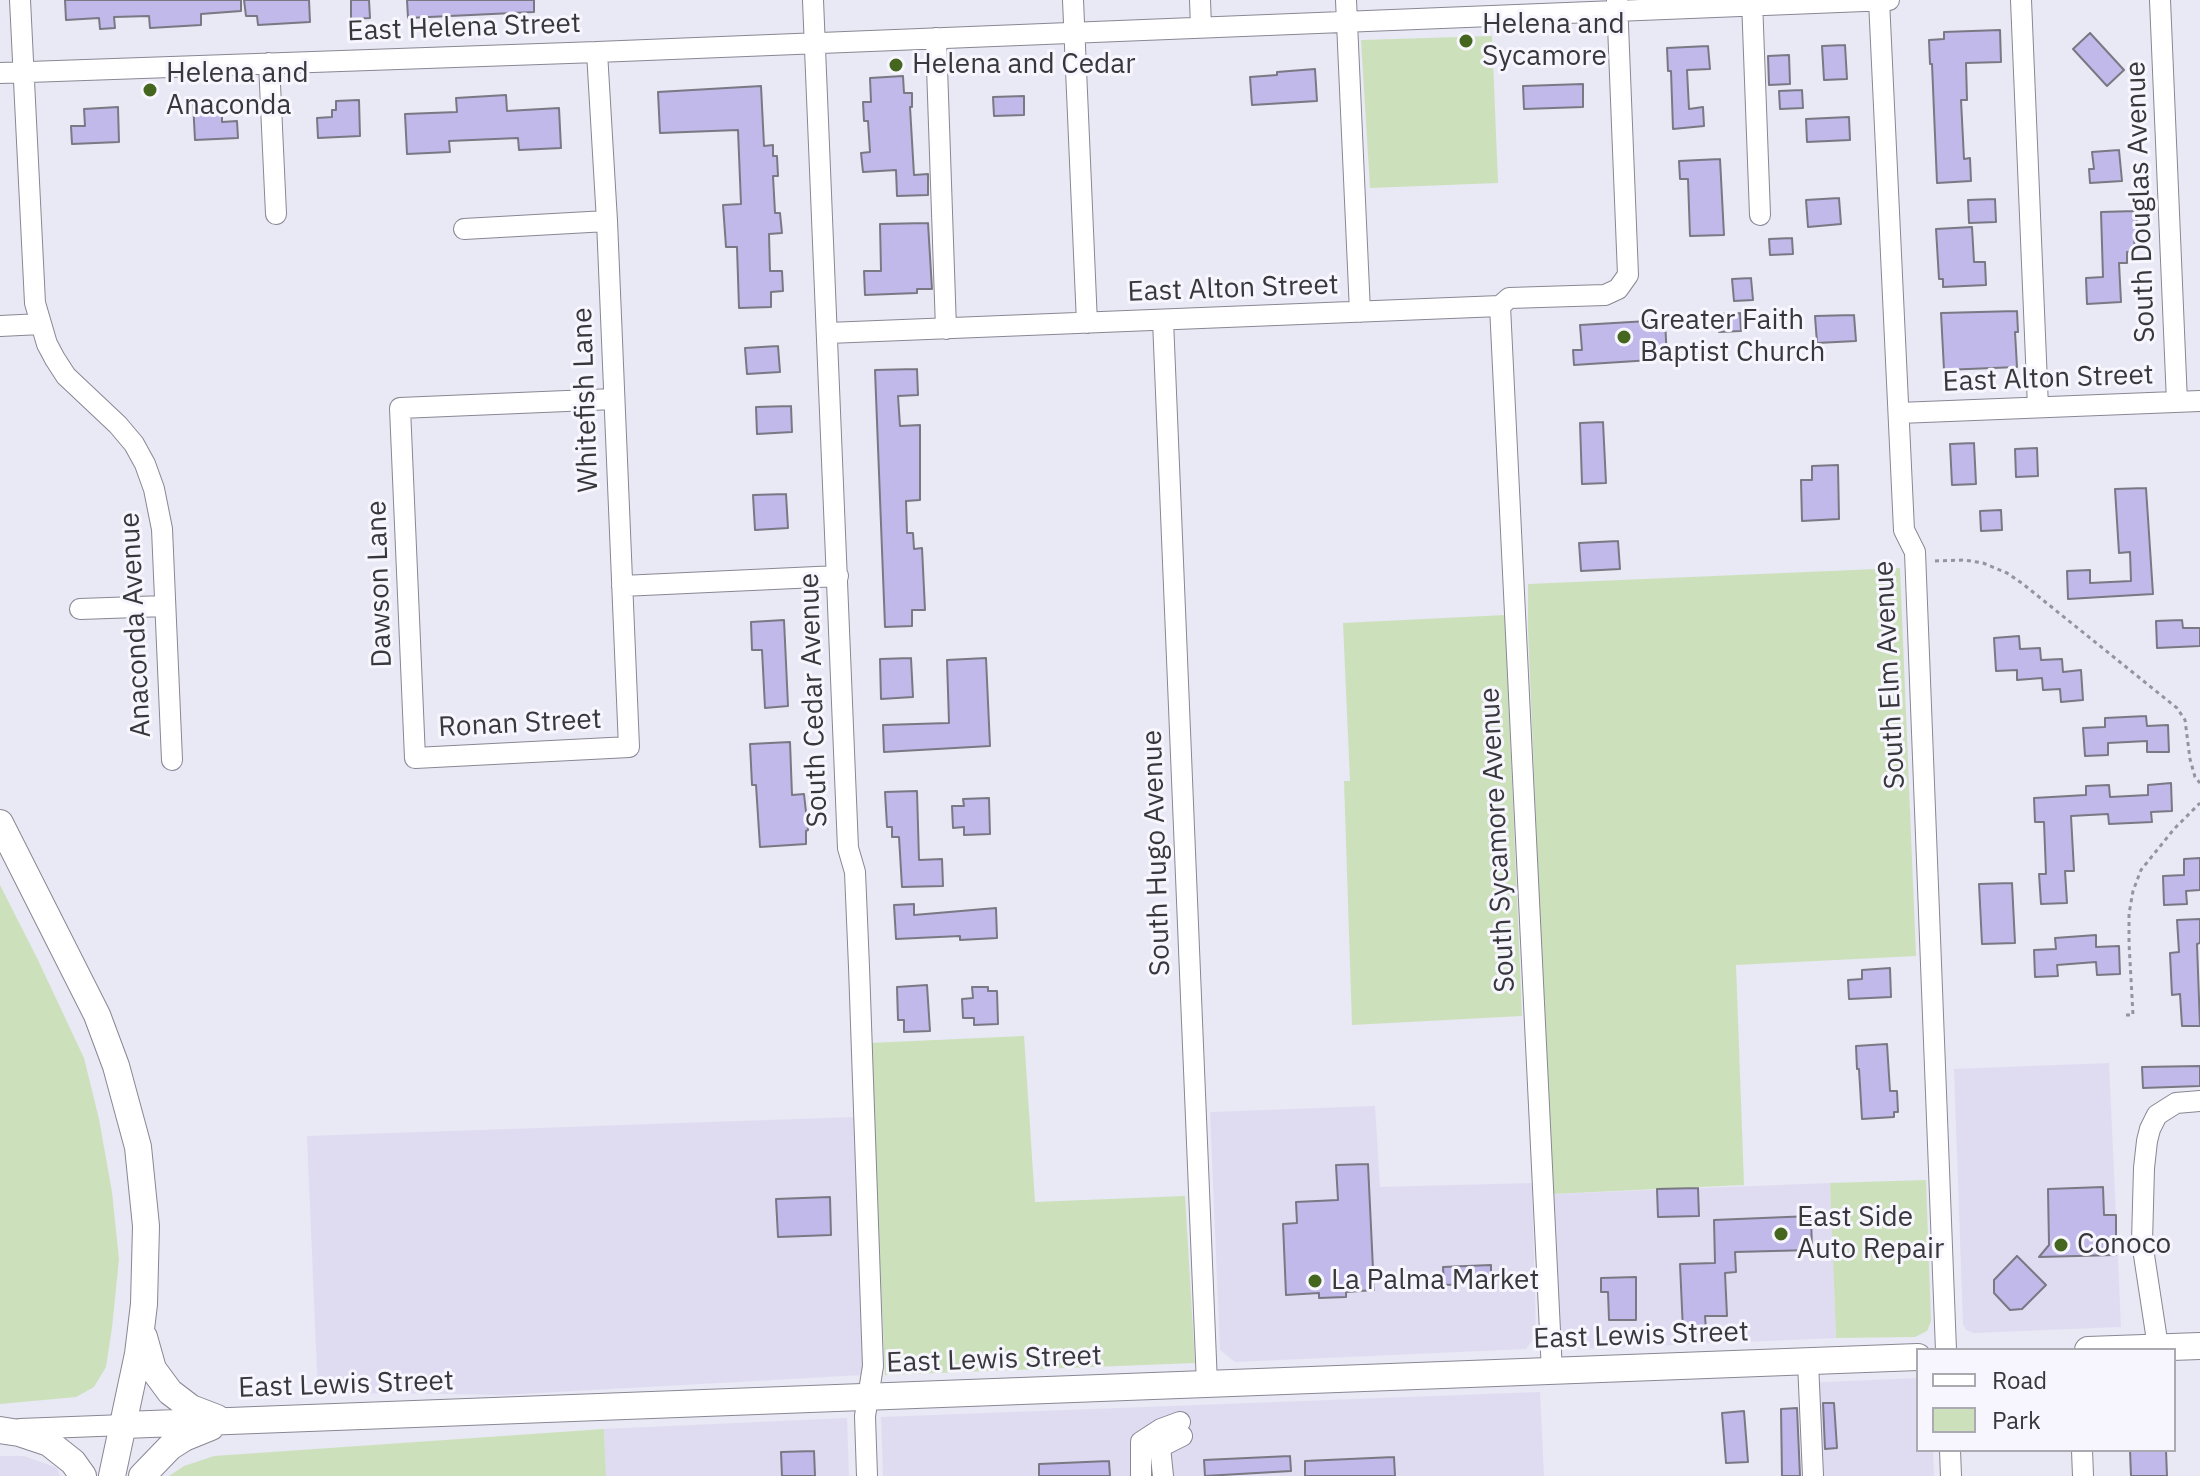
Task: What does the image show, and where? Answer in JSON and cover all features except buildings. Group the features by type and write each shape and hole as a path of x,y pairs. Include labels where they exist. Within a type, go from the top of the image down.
{"main road":[{"path":"0,823 97,1015 125,1093 138,1147 145,1200 146,1275 142,1325 112,1476"},
{"path":"142,1325 153,1369 170,1392 191,1408 230,1421"},
{"path":"2135,1348 2200,1346"},
{"name":"East Lewis Street","path":"124,1425 1916,1357"},
{"path":"142,1476 161,1454 184,1438 230,1421"},
{"path":"0,1430 49,1443 73,1462 83,1476"}],"street":[{"name":"Anaconda Avenue","path":"20,0 35,303 47,344 66,376 134,444 145,464 159,508 172,760"},
{"name":"South Cedar Avenue","path":"813,0 848,848 855,872 861,1014 873,1371 865,1421 867,1476"},
{"path":"1073,0 1087,323"},
{"path":"1200,0 1201,27"},
{"path":"1346,0 1360,312"},
{"name":"South Elm Avenue","path":"1879,0 1904,530 1915,552 1946,1348"},
{"name":"East Helena Street","path":"0,73 1347,22 1617,5 1889,0"},
{"path":"2021,0 2038,407"},
{"name":"South Douglas Avenue","path":"2160,0 2177,402"},
{"path":"1752,3 1760,215"},
{"name":"East Alton Street","path":"828,333 1500,306 1509,298 1605,295 1618,289 1628,275 1617,5"},
{"path":"936,38 946,329"},
{"name":"Whitefish Lane","path":"597,52 629,747"},
{"path":"269,63 276,214"},
{"path":"464,229 607,221"},
{"name":"South Sycamore Avenue","path":"1500,306 1552,1372"},
{"name":"South Hugo Avenue","path":"1163,320 1207,1384"},
{"path":"0,326 41,324"},
{"name":"Dawson Lane","path":"415,758 400,408 614,399"},
{"name":"East Alton Street","path":"1899,413 2200,401"},
{"path":"622,586 838,576"},
{"path":"80,609 165,606"},
{"name":"Ronan Street","path":"415,758 629,747"},
{"path":"2158,1347 2142,1242 2147,1141 2157,1115 2176,1103 2200,1101"},
{"path":"1808,1362 1813,1476"},
{"path":"0,1430 124,1425"},
{"path":"1141,1476 1141,1442 1161,1429 1181,1429 1160,1447 1163,1476"},
{"path":"1950,1452 1951,1476"},
{"path":"2082,1452 2083,1476"}],"path":[{"path":"1934,561 1983,563 2007,573 2177,708 2185,720 2190,759 2200,783"},
{"path":"2126,1015 2133,1015 2129,943 2133,891 2141,870 2200,803"}],"shaded area":[{"path":"2109,1063 2121,1327 1974,1333 1966,1330 1963,1324 1954,1069"},
{"path":"1375,1106 1380,1187 1532,1183 1536,1336 1526,1349 1235,1362 1220,1350 1210,1112"},
{"path":"855,1117 863,1375 502,1395 318,1395 307,1136"},
{"path":"1830,1183 1836,1338 1579,1349 1566,1343 1555,1328 1551,1194"},
{"path":"1916,1378 1916,1452 1933,1452 1934,1476 1806,1476 1801,1383"},
{"path":"1540,1392 1544,1476 883,1476 881,1417"},
{"path":"847,1418 849,1476 606,1476 604,1429"},
{"path":"0,1456 24,1456 57,1468 60,1476 0,1476"}],"green space":[{"path":"1492,36 1498,183 1370,188 1361,40"},
{"path":"1900,568 1916,956 1736,965 1744,1185 1551,1194 1528,584"},
{"path":"1505,615 1522,1016 1352,1025 1344,781 1350,781 1343,623"},
{"path":"0,885 84,1058 112,1192 119,1259 106,1367 94,1387 76,1397 0,1404"},
{"path":"1024,1036 1035,1202 1185,1196 1195,1363 885,1375 870,1043"},
{"path":"1926,1180 1931,1321 1927,1331 1915,1337 1836,1338 1830,1183"},
{"path":"604,1429 606,1476 169,1476 184,1466 214,1456"}],"place":[{"name":"Helena and Sycamore","path":"1466,41"},
{"name":"Helena and Cedar","path":"896,65"},
{"name":"Helena and Anaconda","path":"150,90"},
{"name":"Greater Faith Baptist Church","path":"1624,337"},
{"name":"East Side Auto Repair","path":"1781,1234"},
{"name":"Conoco","path":"2061,1245"},
{"name":"La Palma Market","path":"1315,1281"}]}
